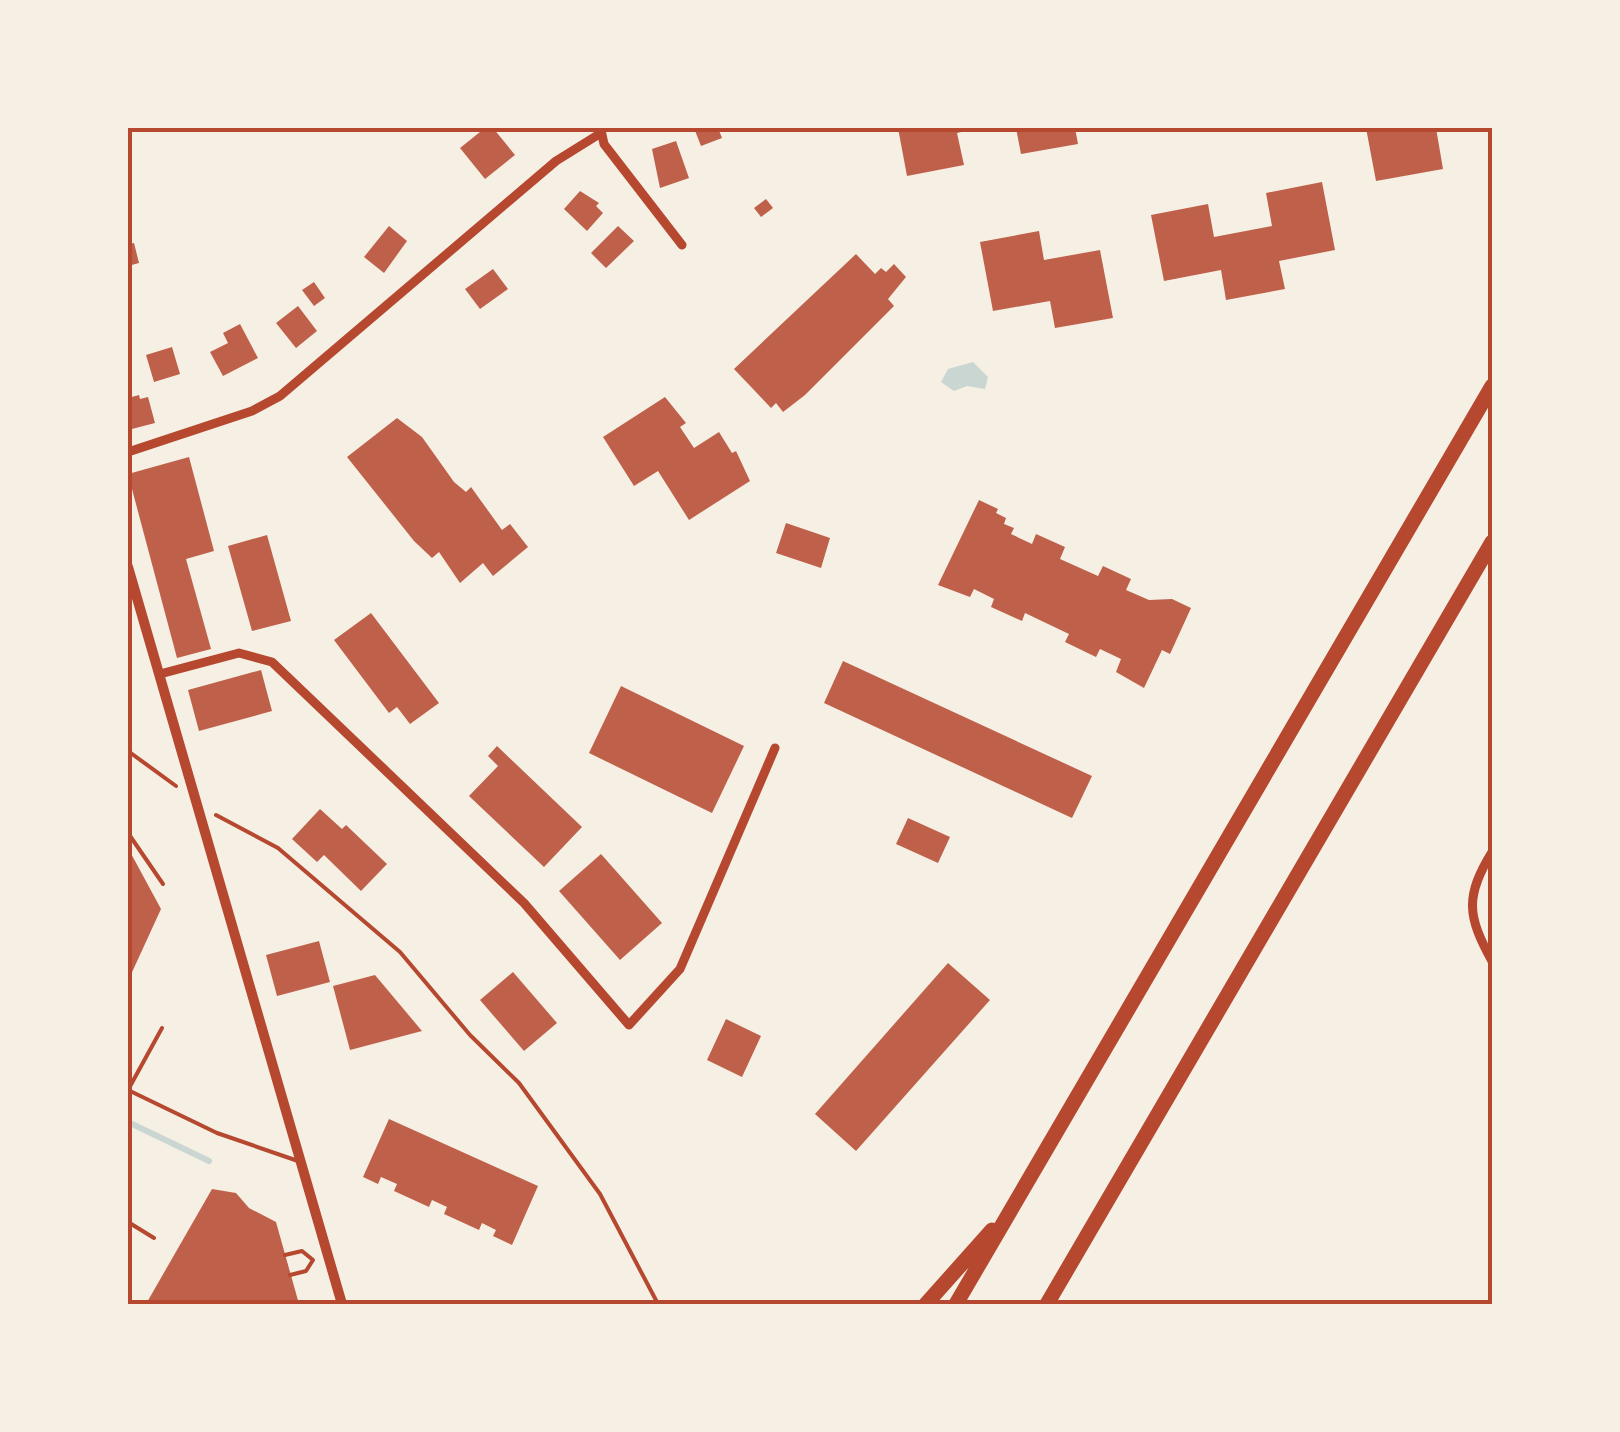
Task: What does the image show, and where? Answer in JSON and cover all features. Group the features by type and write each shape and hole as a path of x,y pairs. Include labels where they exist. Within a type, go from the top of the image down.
{"highway":[{"path":"956,1304 1492,386"},
{"path":"1047,1304 1492,542"},
{"path":"926,1304 1014,1204"}],"street":[{"path":"128,452 242,414 280,396 556,161 601,130 604,144 682,245"},
{"path":"128,567 342,1304"},
{"path":"160,674 239,653 272,662 524,903 629,1025 662,992 689,952 775,748"},
{"path":"1492,852 1474,882 1470,901 1479,936 1492,961"}],"lane":[{"path":"128,833 164,884"},
{"path":"162,1028 128,1090 217,1133 303,1162"},
{"path":"128,1222 154,1238"},
{"path":"285,1255 302,1251 313,1260"},
{"path":"290,1274 306,1272 313,1260 328,1256"}],"path":[{"path":"128,751 232,827 278,848 400,952 559,1133 600,1194 658,1304"}],"shaded area":[{"path":"973,362 988,377 985,389 967,386 954,391 941,382 948,369"}],"building":[{"path":"485,128 493,128 515,155 485,179 460,148"},
{"path":"694,128 718,128 722,138 701,146"},
{"path":"898,128 974,129 957,133 964,165 907,176"},
{"path":"1016,128 1075,128 1078,144 1021,154"},
{"path":"1366,128 1436,128 1443,169 1376,181"},
{"path":"676,141 689,178 660,188 652,149"},
{"path":"1322,182 1335,250 1279,261 1285,289 1226,300 1221,270 1164,281 1151,215 1208,204 1214,237 1272,226 1266,193"},
{"path":"580,191 599,203 596,206 603,213 587,231 564,209"},
{"path":"766,199 773,208 761,217 754,208"},
{"path":"389,226 407,241 384,273 364,257"},
{"path":"618,226 634,241 606,268 591,253"},
{"path":"1039,231 1044,260 1100,250 1113,318 1055,328 1050,301 993,311 980,242"},
{"path":"134,243 139,263 128,266 128,244"},
{"path":"856,254 875,274 881,268 886,272 894,264 906,277 888,299 894,306 805,395 783,412 776,403 771,408 734,369"},
{"path":"493,269 508,289 480,309 465,289"},
{"path":"314,282 325,298 314,306 302,290"},
{"path":"298,306 317,331 296,348 276,323"},
{"path":"240,324 258,358 223,376 210,352 228,343 223,333"},
{"path":"172,347 180,374 154,382 146,355"},
{"path":"139,395 140,399 148,397 155,423 128,430 128,398"},
{"path":"665,397 686,423 680,427 694,448 719,432 732,453 736,451 750,481 689,520 658,471 634,486 603,437"},
{"path":"397,418 422,437 454,482 466,492 471,487 502,530 510,524 528,547 493,576 483,563 460,583 439,552 432,558 414,541 347,457"},
{"path":"189,457 214,551 186,559 211,649 177,658 128,474"},
{"path":"979,500 998,509 996,513 1006,518 1004,524 1014,528 1011,534 1032,544 1036,534 1065,547 1060,559 1098,576 1103,566 1131,579 1126,590 1149,600 1172,599 1191,608 1170,654 1162,650 1144,688 1116,672 1121,659 1100,649 1096,657 1065,642 1069,634 1025,613 1022,621 991,607 994,599 974,589 970,597 938,585"},
{"path":"786,523 830,538 821,568 776,553"},
{"path":"267,535 291,621 252,631 228,546"},
{"path":"371,613 439,703 410,724 397,707 389,713 334,640"},
{"path":"843,661 1092,776 1072,818 824,703"},
{"path":"261,670 272,711 199,731 188,690"},
{"path":"621,686 744,746 712,813 589,753"},
{"path":"497,746 582,827 544,867 469,796 498,766 488,756"},
{"path":"320,809 342,829 346,825 387,864 361,891 324,855 317,862 292,839"},
{"path":"908,818 950,837 938,863 896,844"},
{"path":"128,848 161,909 128,981"},
{"path":"601,854 662,923 620,960 559,891"},
{"path":"319,941 330,982 277,996 266,955"},
{"path":"948,963 990,1000 856,1151 815,1114"},
{"path":"513,972 557,1023 524,1051 480,1000"},
{"path":"375,975 422,1031 350,1050 333,986"},
{"path":"726,1019 761,1036 742,1077 707,1060"},
{"path":"389,1119 538,1186 512,1245 493,1236 496,1230 482,1223 479,1230 444,1214 447,1207 432,1200 429,1207 394,1191 397,1184 381,1177 378,1184 363,1177"},
{"path":"212,1189 236,1193 249,1208 276,1222 299,1304 146,1304"}],"waterway":[{"path":"128,1122 209,1161"}]}
